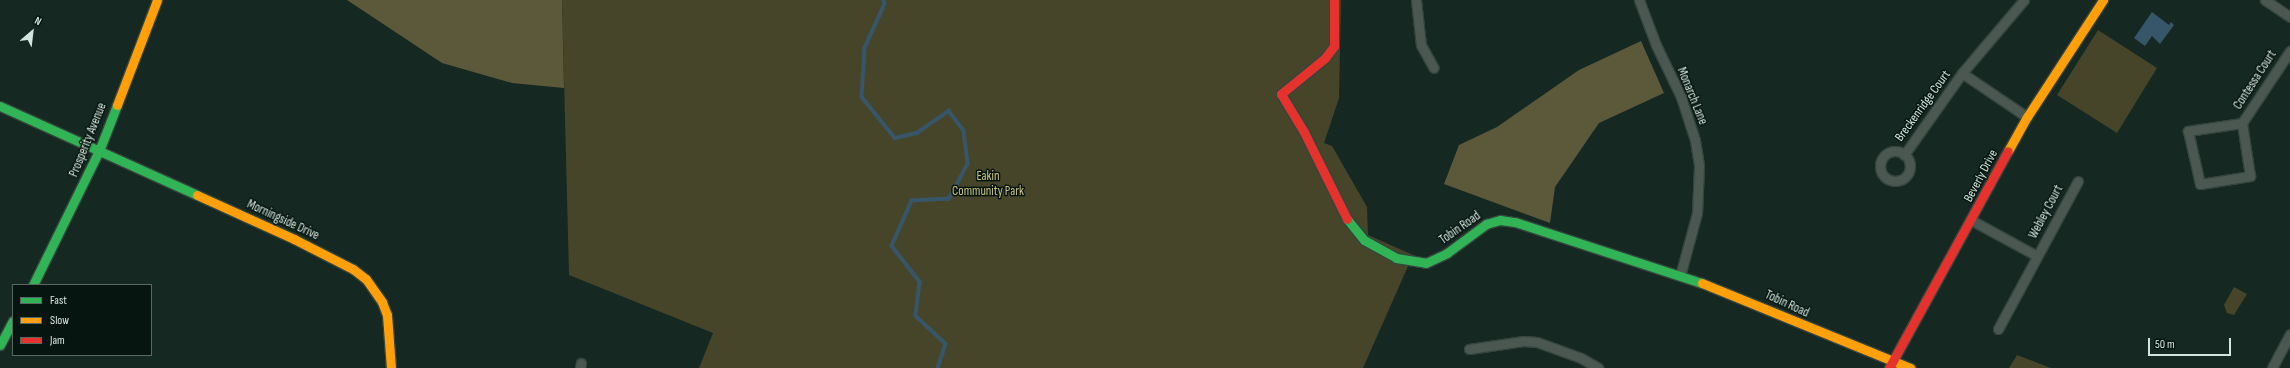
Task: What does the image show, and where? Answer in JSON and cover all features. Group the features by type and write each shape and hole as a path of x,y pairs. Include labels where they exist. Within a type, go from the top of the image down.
{"street":[{"name":"Prosperity Avenue","path":"33,284 99,151 157,0"},
{"name":"Tobin Road","path":"1334,0 1336,36 1334,46 1325,58 1282,94 1304,132 1334,198 1351,227 1364,240 1396,258 1426,264 1448,253 1486,224 1508,221 1680,276 1754,303 1891,365 1910,368"},
{"path":"1416,0 1421,45 1434,68"},
{"name":"Monarch Lane","path":"1639,0 1690,122 1696,147 1700,191 1697,213 1680,276"},
{"name":"Breckenridge Court","path":"1904,155 1962,73 2024,0"},
{"name":"Beverly Drive","path":"1891,365 2027,117 2103,0"},
{"path":"2265,0 2290,17"},
{"name":"Contessa Court","path":"2242,123 2188,131 2200,184 2250,176 2242,123 2290,51"},
{"name":"Breckenridge Court","path":"1962,73 2027,117"},
{"name":"Morningside Drive","path":"0,106 294,239 353,269 366,279 382,302 387,315 391,368"},
{"name":"Webley Court","path":"1998,329 2078,181"},
{"name":"Webley Court","path":"1971,220 2037,256"},
{"path":"0,345 12,323"},
{"path":"2272,368 2290,334"},
{"path":"1469,349 1523,341 1537,342 1581,358 1598,368"}],"green space":[{"name":"Eakin Community Park","path":"562,0 1341,0 1339,98 1324,143 1332,146 1367,207 1368,235 1413,255 1363,368 699,368 713,333 569,275"},
{"path":"2098,30 2157,68 2117,133 2057,95"},
{"path":"2234,287 2247,294 2234,315 2227,313 2224,305"},
{"path":"2017,355 2051,368 2009,368"}],"shaded area":[{"path":"347,0 562,0 564,88 512,83 442,63"},
{"path":"1641,41 1664,93 1599,123 1555,187 1550,223 1444,184 1459,145 1497,127 1579,70"}],"water":[{"path":"2152,12 2169,25 2171,22 2174,25 2160,44 2152,36 2145,46 2134,38"}],"waterway":[{"path":"884,0 885,4 865,48 862,97 895,138 917,133 949,111 964,131 968,164 949,199 912,201 892,246 920,282 916,316 946,344 938,368"}],"traffic: fast":[{"path":"33,284 99,151 117,105"},
{"path":"0,106 197,195"},
{"path":"1347,219 1364,240 1396,258 1426,263 1447,253 1486,224 1500,220 1515,222 1702,283"},
{"path":"0,345 12,323"}],"traffic: slow":[{"path":"117,105 157,0"},
{"path":"2008,151 2027,117 2103,0"},
{"path":"197,195 294,239 353,269 366,279 382,302 387,315 391,368"},
{"path":"1702,283 1910,368"}],"traffic: jam":[{"path":"1334,0 1334,46 1325,58 1281,94 1304,132 1347,219"},
{"path":"1889,368 2008,151"}]}
